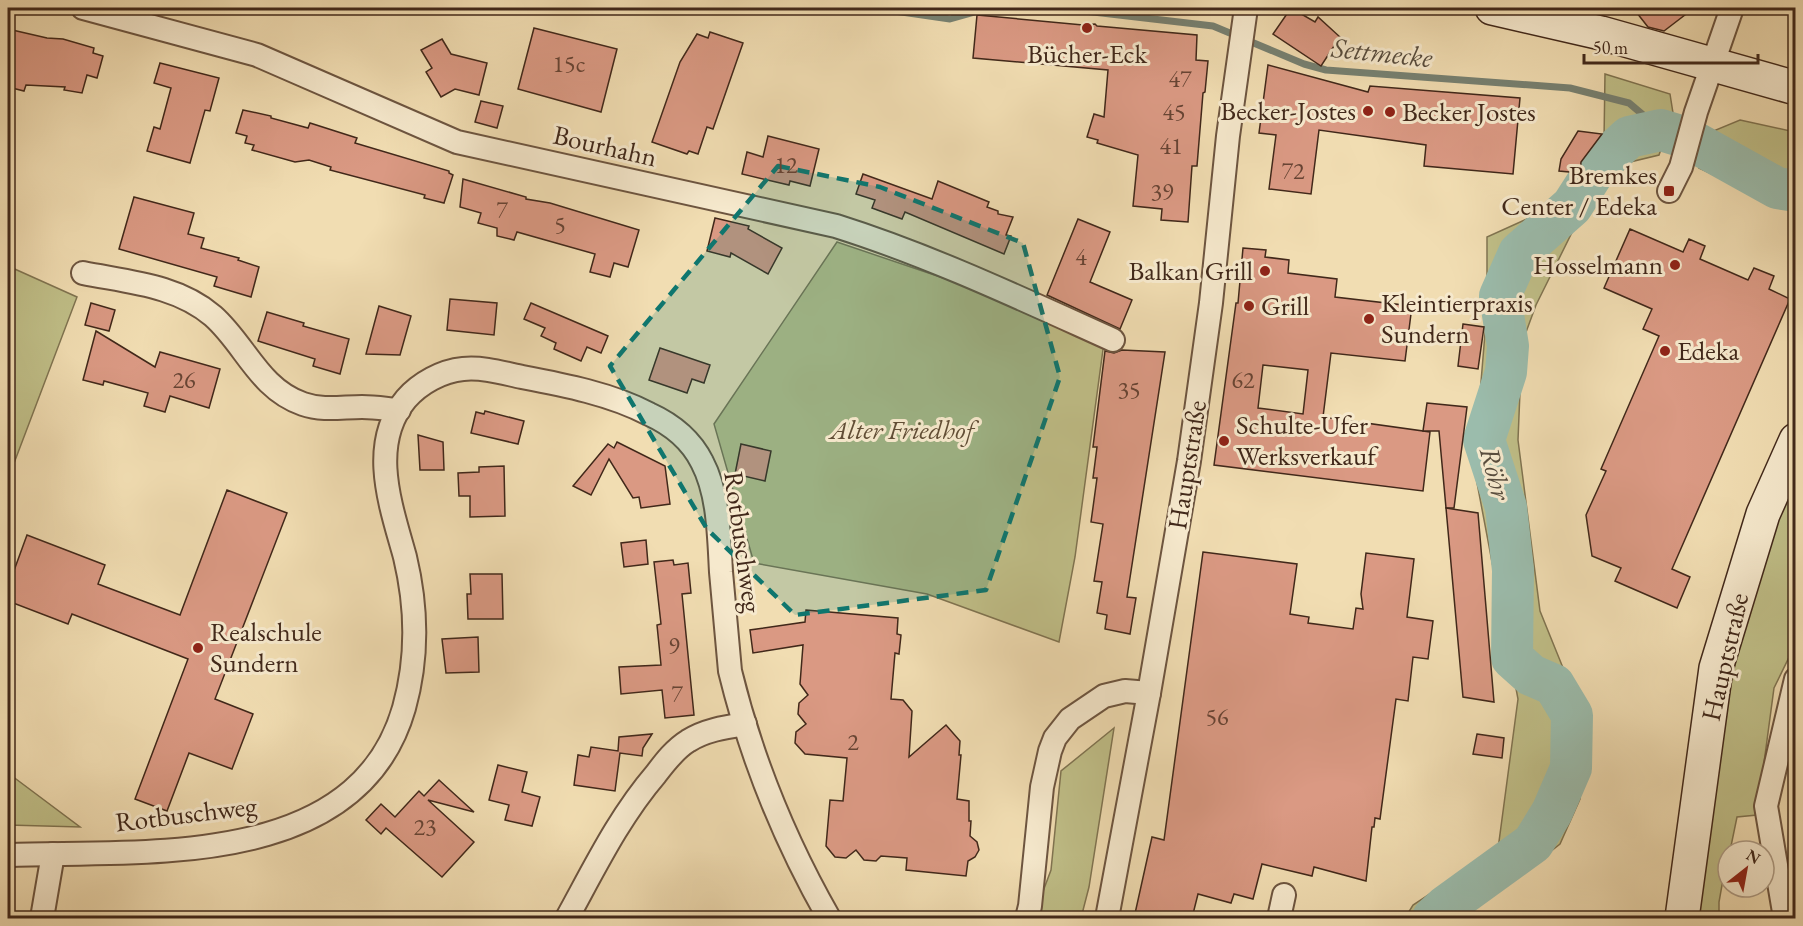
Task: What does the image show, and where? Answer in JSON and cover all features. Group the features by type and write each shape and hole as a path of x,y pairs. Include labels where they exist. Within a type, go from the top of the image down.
{"main road":[{"path":"1492,8 1601,33 1796,88"},
{"name":"Hauptstraße","path":"1682,918 1716,668 1762,514 1796,440"}],"street":[{"name":"Bourhahn","path":"83,8 257,55 457,142 836,226 878,240 1113,340"},
{"path":"1669,191 1681,165 1696,112 1732,8"},
{"name":"Hauptstraße","path":"1107,918 1149,693 1190,450 1246,11"},
{"path":"83,273 150,286 172,292 194,302 214,317 267,382 292,400 324,408 363,407 399,410"},
{"name":"Rotbuschweg","path":"8,855 159,852 272,833 337,803 362,783 382,757 401,717 413,663 414,612 405,559 394,520 384,459 386,437 407,398 432,379 463,369 478,369 541,380 632,406 650,414 686,439 702,461 711,486 719,536 730,671 757,764 809,883 829,918"},
{"path":"1785,918 1766,806 1796,679"},
{"path":"1027,918 1042,787 1055,738 1070,719 1104,696 1125,691 1149,693"},
{"path":"567,918 620,822 652,777 674,752 686,742 708,732 745,724"},
{"path":"42,918 53,854"},
{"path":"1279,918 1284,895"}],"highlighted area":[{"path":"778,166 880,187 1023,243 1060,377 986,590 795,615 707,529 610,366"}],"green space":[{"path":"1605,74 1670,94 1673,113 1659,155 1622,164 1596,184 1536,305 1522,343 1518,440 1540,611 1587,727 1580,799 1560,844 1514,880 1457,918 1405,918 1413,905 1498,849 1518,699 1474,467 1487,309 1487,237 1562,203 1583,176 1604,140"},
{"path":"1740,120 1795,132 1795,212 1699,168 1711,132"},
{"name":"Alter Friedhof","path":"837,242 1017,303 1104,342 1075,557 1059,642 927,594 754,563 714,424"},
{"path":"8,266 77,297 8,479"},
{"path":"1795,476 1795,645 1774,688 1757,815 1737,817 1732,839 1716,839 1716,899 1720,899 1719,918 1697,918 1711,810 1735,666 1747,611"},
{"path":"1114,728 1089,887 1081,918 1033,918 1051,870 1061,771"},
{"path":"8,773 80,827 8,825"}],"building":[{"path":"1291,8 1315,22 1318,17 1340,37 1321,66 1273,34"},
{"path":"1633,8 1694,8 1664,31 1648,27"},
{"path":"977,15 1197,35 1196,60 1208,61 1197,166 1192,166 1188,222 1161,220 1162,209 1133,206 1138,155 1097,143 1098,140 1087,137 1094,114 1104,117 1108,70 973,58"},
{"path":"534,28 617,49 601,112 518,89"},
{"path":"8,29 47,38 63,39 94,48 93,53 103,56 97,78 87,75 82,93 64,90 65,87 26,85 24,91 8,87"},
{"path":"710,32 743,43 713,129 707,127 698,154 689,151 687,154 652,142 680,62 697,34 708,38"},
{"path":"442,39 451,54 487,63 479,95 455,89 441,97 426,72 432,68 421,50"},
{"path":"160,63 219,78 210,111 205,110 190,163 147,151 154,127 160,129 171,88 154,83"},
{"name":"Becker Jostes","path":"1268,65 1368,92 1370,86 1520,98 1513,174 1424,166 1426,145 1319,130 1311,194 1269,189 1276,135 1259,133"},
{"path":"481,101 503,106 497,128 475,122"},
{"path":"243,110 308,128 310,123 357,138 355,143 449,171 453,175 444,203 424,198 425,195 330,170 331,167 309,160 295,162 252,150 254,145 245,143 247,136 236,133"},
{"path":"1578,131 1602,134 1581,162 1580,173 1559,171 1561,159"},
{"path":"768,136 819,149 810,186 790,181 789,185 742,174 747,152 763,157"},
{"path":"863,174 932,199 938,181 989,202 987,207 998,211 998,214 1013,217 1006,235 1011,236 1004,254 905,212 902,219 872,208 875,200 856,194"},
{"path":"463,179 639,230 628,267 614,263 610,277 590,272 595,254 517,232 514,240 497,236 497,228 478,223 481,213 460,207"},
{"path":"134,197 194,213 188,234 204,238 201,248 239,258 238,260 259,267 251,297 214,286 217,277 119,249"},
{"path":"715,218 749,226 748,229 782,248 768,274 731,253 730,257 707,251"},
{"path":"1078,219 1110,232 1090,282 1132,300 1120,329 1047,295"},
{"path":"1630,229 1683,252 1689,239 1705,246 1700,259 1748,280 1754,268 1774,276 1769,289 1790,299 1672,569 1690,577 1677,608 1615,581 1621,568 1592,556 1586,515 1606,471 1601,469 1659,336 1643,329 1652,309 1604,288"},
{"path":"1243,248 1266,250 1265,257 1289,260 1288,273 1337,279 1335,297 1412,306 1405,361 1331,353 1323,417 1430,432 1423,491 1214,465 1236,303 1238,303","holes":["1263,365 1308,370 1303,414 1258,408"]},
{"path":"450,299 497,303 494,335 447,330"},
{"path":"91,303 115,310 109,331 85,325"},
{"path":"531,303 608,336 601,353 587,347 581,361 554,349 556,343 541,336 545,328 524,319"},
{"path":"379,306 411,316 400,355 366,354"},
{"path":"267,312 304,323 303,326 349,339 340,374 313,366 315,359 258,341"},
{"path":"1463,324 1484,327 1478,369 1458,366"},
{"path":"96,331 155,367 160,352 220,369 209,408 170,396 165,412 144,406 148,393 104,381 103,385 83,380"},
{"path":"660,348 710,365 704,383 692,379 687,393 649,380"},
{"path":"1122,350 1165,352 1127,597 1136,598 1130,634 1105,629 1107,615 1097,613 1102,582 1094,581 1103,524 1091,522 1097,478 1093,478 1097,447 1093,447 1105,351 1114,353"},
{"path":"1427,403 1467,407 1454,508 1446,508 1439,431 1423,431"},
{"path":"485,411 524,421 518,444 471,433 476,412 484,414"},
{"path":"418,435 443,442 444,470 420,470"},
{"path":"617,442 665,466 670,504 641,508 639,497 633,498 609,459 591,495 573,486 608,444 614,448"},
{"path":"741,444 771,451 765,481 735,474"},
{"path":"504,466 505,516 470,517 470,496 459,496 458,473 479,472 479,467"},
{"name":"Realschule Sundern","path":"227,490 287,513 215,699 253,714 232,769 189,753 167,811 135,799 188,659 72,614 68,624 8,601 8,587 27,535 105,565 98,584 180,615"},
{"path":"1446,508 1478,513 1494,702 1463,697"},
{"path":"646,540 648,564 624,567 621,543"},
{"path":"1203,552 1297,564 1290,614 1309,617 1308,623 1353,629 1356,608 1363,609 1361,594 1366,553 1414,559 1407,617 1433,621 1428,659 1413,657 1408,701 1396,699 1380,819 1375,818 1374,827 1372,827 1366,881 1314,867 1312,876 1262,864 1253,899 1234,894 1231,903 1198,894 1192,918 1134,918 1152,837 1164,840"},
{"path":"673,560 674,565 688,563 691,593 682,594 694,715 665,718 662,690 621,694 619,667 661,665 657,625 661,624 654,562"},
{"path":"470,574 502,574 503,619 468,619 467,594 471,594"},
{"path":"806,610 898,618 897,634 901,635 899,654 895,653 891,699 903,700 912,711 909,757 946,725 960,741 957,799 969,801 970,836 977,842 979,850 975,857 968,861 966,876 906,870 907,858 881,856 876,861 864,860 856,850 846,858 835,857 826,846 830,800 843,801 847,758 805,754 795,743 796,732 806,724 798,714 799,703 808,695 800,684 803,645 753,653 750,630 805,622"},
{"path":"478,637 479,672 446,673 442,639"},
{"path":"652,734 643,748 642,756 620,753 615,791 574,785 578,755 589,757 591,747 618,751 619,737"},
{"path":"1477,734 1504,738 1502,758 1473,754"},
{"path":"498,765 527,772 522,792 540,797 532,826 505,820 509,805 489,800"},
{"path":"439,780 474,812 428,800 474,842 442,877 386,828 381,834 366,820 381,804 395,817 419,791 424,796"}],"waterway":[{"name":"Settmecke","path":"874,8 950,19 982,10 1042,8"},
{"name":"Settmecke","path":"1059,8 1213,26 1304,64 1326,70 1570,88 1629,103 1661,130"},
{"name":"Röhr","path":"1433,918 1446,906 1533,843 1552,812 1571,768 1572,715 1554,685 1531,675 1512,658 1513,570 1506,507 1484,440 1506,372 1508,346 1500,296 1519,253 1572,206 1597,167 1629,137 1661,130 1687,138 1777,188 1796,191"}],"place":[{"name":"Bücher-Eck","path":"1087,28"},
{"name":"Becker-Jostes","path":"1368,111"},
{"name":"Becker Jostes","path":"1390,112"},
{"name":"Bremkes Center / Edeka","path":"1669,191"},
{"name":"Hosselmann","path":"1675,265"},
{"name":"Balkan Grill","path":"1265,271"},
{"name":"Grill","path":"1249,306"},
{"name":"Kleintierpraxis Sundern","path":"1369,319"},
{"name":"Edeka","path":"1665,351"},
{"name":"Schulte-Ufer Werksverkauf","path":"1224,441"},
{"name":"Realschule Sundern","path":"198,648"}]}
